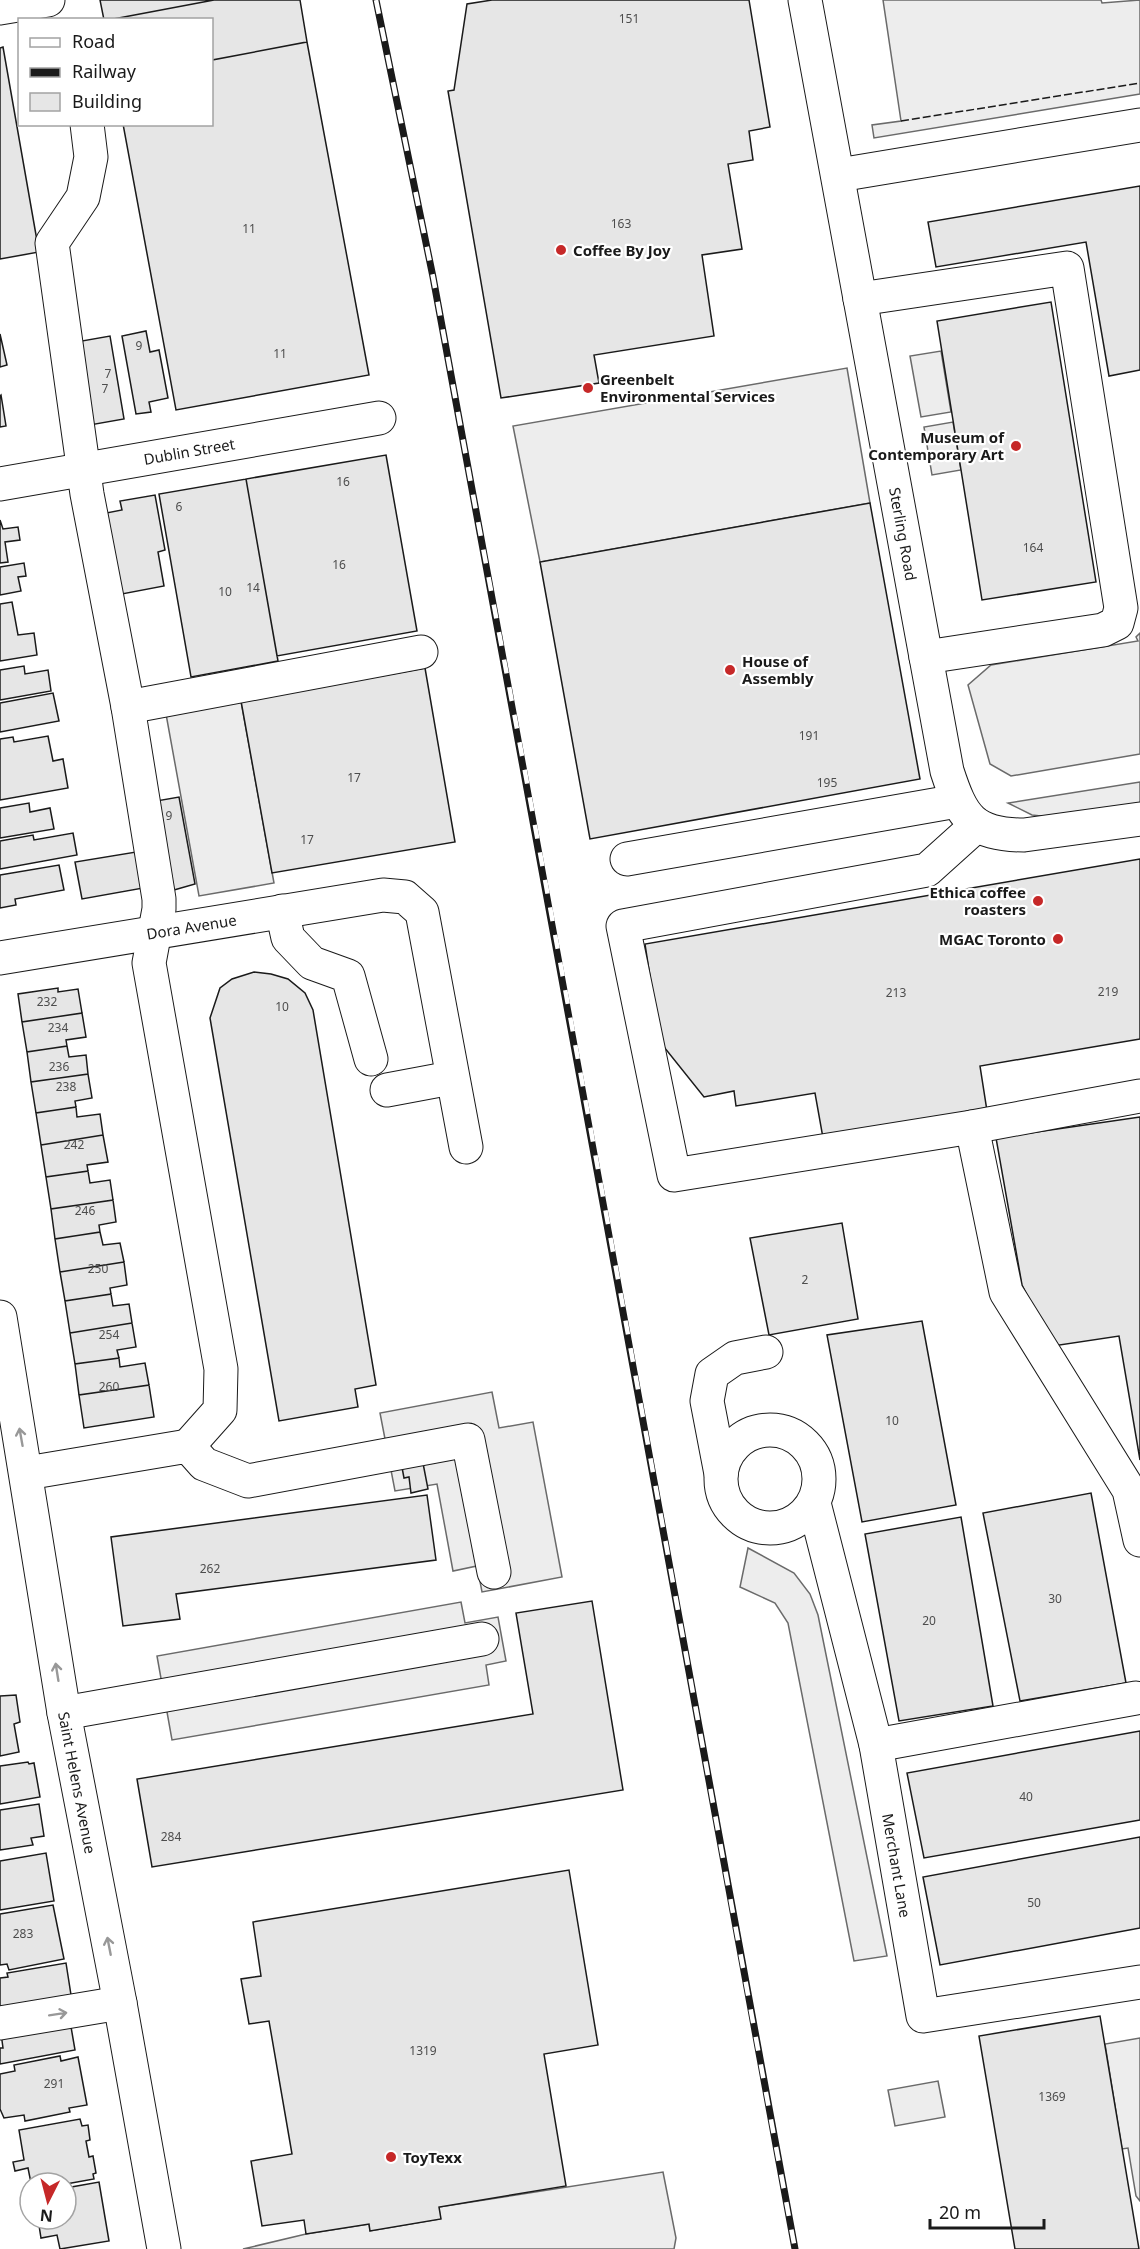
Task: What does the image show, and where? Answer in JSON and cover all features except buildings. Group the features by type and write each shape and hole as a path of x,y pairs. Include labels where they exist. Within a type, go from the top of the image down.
{"street":[{"path":"0,8 48,0"},
{"path":"58,0 62,18"},
{"name":"Sterling Road","path":"805,0 947,771 967,813"},
{"path":"839,175 1140,125"},
{"path":"27,1473 188,1446 220,1410 221,1369 149,963 159,898 128,707 84,470 52,243 83,197 91,157 87,126"},
{"path":"860,299 1067,268 1121,608 1117,623 1103,630 926,657"},
{"name":"Dublin Street","path":"0,484 379,418"},
{"path":"128,707 421,652"},
{"path":"967,813 927,870 623,926 674,1175 972,1127 1140,1096"},
{"path":"627,859 967,813 995,833 1024,835 1140,819"},
{"name":"Dora Avenue","path":"0,958 383,895 405,897 422,912 452,1078"},
{"path":"282,911 288,938 312,963 348,976 371,1059"},
{"path":"387,1090 452,1078 466,1147"},
{"path":"972,1127 1006,1292 1129,1490 1140,1540"},
{"name":"Saint Helens Avenue","path":"0,1317 64,1713 120,2003 164,2249"},
{"path":"766,1352 735,1359 712,1374 708,1401 722,1491 729,1506 741,1518 756,1526 772,1528 789,1525 803,1516 814,1503"},
{"name":"Merchant Lane","path":"721,1474 725,1458 735,1444 748,1434 764,1429 782,1430 796,1436 808,1446 816,1458 820,1474 819,1489 814,1503 876,1744 923,2016 1140,1982"},
{"path":"188,1446 204,1464 248,1481 468,1440 494,1572"},
{"path":"64,1713 482,1638"},
{"path":"876,1744 1136,1698"},
{"path":"0,2023 120,2003"}],"shaded area":[{"path":"883,0 1101,0 1102,3 1140,0 1140,94 874,138 872,125 901,121"},
{"path":"941,351 951,412 921,417 910,356"},
{"path":"847,368 870,503 540,562 513,426"},
{"path":"953,422 961,470 932,475 924,427"},
{"path":"1140,633 1140,754 1011,776 990,764 968,685 991,665 1138,641 1136,637"},
{"path":"241,701 274,883 199,896 166,714"},
{"path":"1140,782 1140,804 1050,817 1032,815 1008,803"},
{"path":"492,1392 499,1428 533,1422 562,1577 482,1592 477,1566 453,1571 437,1484 395,1491 380,1413"},
{"path":"748,1548 794,1573 810,1594 818,1615 887,1956 854,1961 788,1623 775,1603 740,1587"},
{"path":"461,1602 465,1623 498,1617 506,1661 486,1665 489,1685 172,1740 157,1656"},
{"path":"1140,2038 1140,2201 1136,2196 1128,2148 1122,2149 1105,2044"},
{"path":"938,2081 945,2117 895,2126 888,2090"},
{"path":"663,2172 676,2238 674,2249 243,2249 306,2234 369,2224 370,2231 440,2219 439,2207"}],"railway":[{"path":"376,0 433,277 795,2249"}],"fence":[{"path":"901,121 1140,83"}],"place":[{"name":"Coffee By Joy","path":"561,250"},
{"name":"Greenbelt Environmental Services","path":"588,388"},
{"name":"Museum of Contemporary Art","path":"1016,446"},
{"name":"House of Assembly","path":"730,670"},
{"name":"Ethica coffee roasters","path":"1038,901"},
{"name":"MGAC Toronto","path":"1058,939"},
{"name":"ToyTexx","path":"391,2157"}]}
